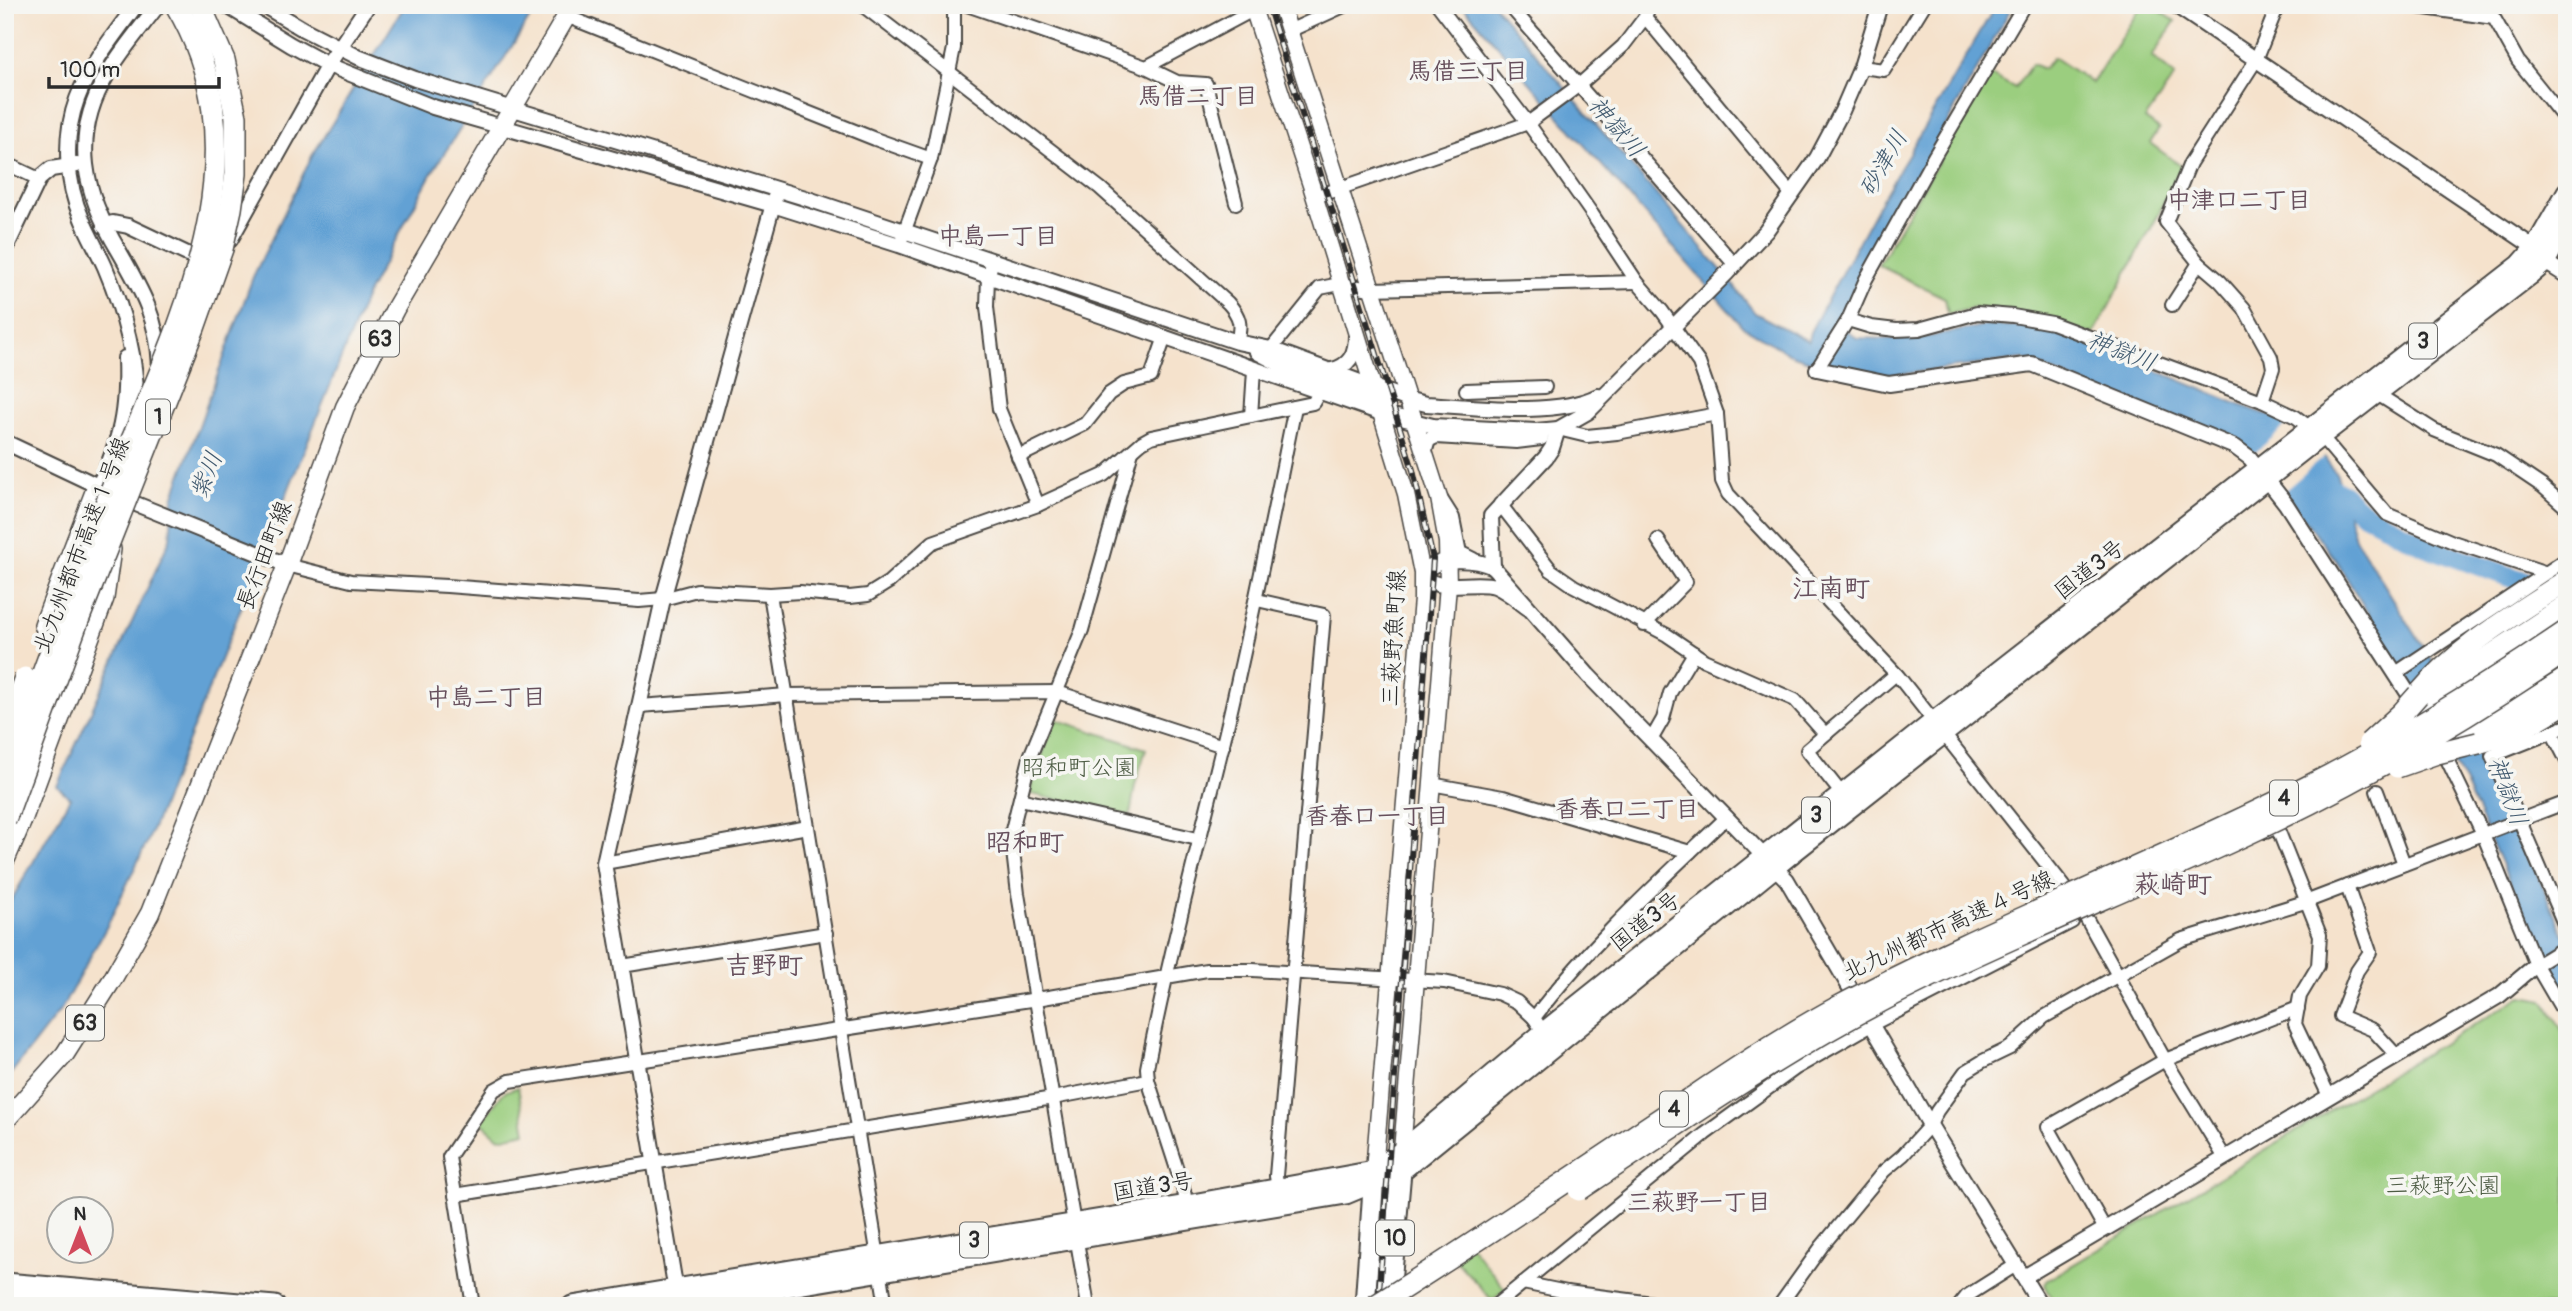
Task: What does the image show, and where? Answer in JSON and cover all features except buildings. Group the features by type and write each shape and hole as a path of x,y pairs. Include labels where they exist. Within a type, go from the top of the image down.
{"highway":[{"name":"1","path":"5,776 66,606 179,322 205,245 215,177 214,110 198,49 176,5"},
{"name":"北九州都市高速１号線","path":"5,820 78,623 194,328 222,248 236,174 236,117 224,60 200,5"},
{"name":"国道3号","path":"2550,253 2567,192"},
{"name":"国道3号","path":"572,1306 676,1302 879,1263 1075,1231 1188,1213 1346,1194 1402,1161 1939,727 2370,389 2550,253 2567,223"},
{"path":"5,732 44,625 106,491"},
{"path":"5,857 103,598 110,549"},
{"path":"2308,787 2383,732 2441,669 2557,576"},
{"path":"2422,705 2567,606"},
{"name":"北九州都市高速４号線","path":"1364,1305 1500,1226 1757,1055 1833,1010 1948,951 2308,787 2444,710 2567,631"},
{"name":"北九州都市高速４号線","path":"1401,1306 1756,1074 1841,1023 1992,947 2271,826 2447,726 2567,650"},
{"path":"2444,741 2509,715 2567,678"},
{"path":"2271,826 2417,759 2516,732 2567,702"},
{"name":"国道3号","path":"1402,1161 1539,1025 1771,861"},
{"name":"10","path":"1389,1306 1402,1161"},
{"name":"国道3号","path":"1188,1213 1278,1189 1374,1177"},
{"name":"10","path":"1364,1305 1374,1177"},
{"path":"5,1283 275,1306"},
{"path":"5,1298 100,1306"}],"main road":[{"path":"1281,5 1439,498 1445,524 1448,585 1402,1161"},
{"name":"三萩野魚町線","path":"1252,8 1315,197 1406,494 1422,573 1374,1177"},
{"name":"長行田町線","path":"5,1121 65,1055 113,980 150,913 287,565 345,407 395,309 570,11"}],"street":[{"path":"5,799 42,697 106,491 124,413 124,325 105,267 75,202 68,166 72,121 84,82 94,62 136,5"},
{"path":"7,708 47,719 154,434 161,381 159,351 151,310 104,226 92,198 86,163 86,134 97,94 107,74 158,5"},
{"path":"226,5 328,65 433,107 773,205 899,245 1320,393 1377,401 1411,412 1437,405 1552,408 1584,403 1606,392"},
{"path":"263,5 358,57 439,87 778,189 1237,342 1271,349 1332,370 1377,401"},
{"path":"104,226 113,223 128,226 202,261 212,260 223,253 328,65 368,5"},
{"path":"862,5 1100,188 1228,303 1241,323 1237,342"},
{"path":"899,245 932,159 954,48 954,5"},
{"path":"967,5 1146,67 1177,82 1206,84 1236,203"},
{"path":"1289,31 1346,5"},
{"path":"1438,5 1528,123 1637,282 1674,326 1699,363 1717,414 1722,481 1728,494 1896,674 2085,916 2165,1060 2225,1158"},
{"path":"1509,5 1731,269"},
{"path":"1424,453 1428,440 1436,436 1530,440 1579,419 1674,326 1766,231 1817,158 1861,67 1880,5"},
{"path":"1861,67 1884,70 1924,5"},
{"path":"2024,5 1935,155 1866,279 1848,320 1817,369 1889,384 2032,364 2235,447 2250,458 2265,471 2396,673 2422,705 2444,741 2536,965 2567,1018"},
{"path":"2175,5 2550,253 2567,276"},
{"path":"2262,401 2273,368 2244,308 2220,281 2199,263 2166,222 2190,163 2256,60 2278,5"},
{"path":"2404,5 2494,18 2518,61 2567,122"},
{"path":"1146,67 1252,8"},
{"path":"570,11 875,139 932,159"},
{"path":"1315,197 1528,123 1577,86 1623,46 1648,11 1792,195"},
{"path":"5,163 39,179"},
{"path":"5,250 39,179 51,169 86,163"},
{"path":"676,1302 604,863 663,599 778,189"},
{"path":"993,261 988,276 987,307 999,409 1038,505"},
{"path":"2172,305 2199,263"},
{"path":"1271,349 1320,288 1340,284 1371,289 1637,282"},
{"path":"1848,320 1871,327 1896,330 1919,330 1977,313 2052,323 2262,401 2296,417 2388,514 2453,542 2557,576"},
{"path":"1332,370 1346,365 1353,356 1356,333"},
{"path":"1018,457 1085,424 1109,394 1124,384 1151,377 1165,337"},
{"path":"1237,342 1280,364 1377,401 1430,416 1498,421 1536,431 1558,429 1580,435 1607,434 1717,414"},
{"path":"1251,416 1254,370"},
{"path":"1478,407 1472,390 1545,387"},
{"path":"2370,389 2434,430 2496,455 2542,486 2567,508"},
{"path":"5,442 106,491 270,559 351,581 639,601 663,599 696,590 770,594 800,592 850,597 868,595 889,582 933,542 1038,505 1104,475 1151,437 1313,403 1320,393"},
{"path":"1437,405 1466,414 1538,417 1558,429"},
{"path":"1188,1213 1148,1080 1147,1068 1165,975 1257,600 1294,407"},
{"path":"1493,567 1491,516 1500,503 1546,457 1558,429"},
{"path":"1088,1306 1018,894 1011,834 1031,754 1083,630 1132,451"},
{"path":"1439,498 1452,519 1459,554 1493,567 1588,675 1787,880 1930,1125 2041,1306"},
{"path":"1500,503 1550,570 1644,625 1667,635 1704,660 1795,700 1825,734"},
{"path":"1644,625 1686,582 1658,540"},
{"path":"2396,673 2516,594 2557,576 2567,559"},
{"path":"1473,560 1430,566 1422,573 1429,583 1494,586 1528,608"},
{"path":"770,594 886,1306"},
{"path":"1257,600 1324,615 1292,973 1276,1176 1278,1189"},
{"path":"1651,740 1663,719 1670,694 1693,653"},
{"path":"1847,800 1807,750 1896,674"},
{"path":"640,706 787,695 1057,692 1223,746"},
{"path":"7,708 42,697"},
{"path":"2567,726 2492,756 2567,931"},
{"path":"2552,732 2567,761"},
{"path":"1494,1306 1716,1126 1796,1068 1871,1025 2085,916 2444,741"},
{"path":"1431,784 1503,797 1690,852"},
{"path":"2377,791 2404,864"},
{"path":"1020,799 1198,839"},
{"path":"1779,1306 1822,1246 1875,1182 1930,1125 1965,1072 2010,1048 2043,1017 2180,940 2308,901 2518,818 2567,802"},
{"path":"473,1306 449,1157 494,1090 510,1081 1207,970 1253,970 1444,982 1500,994 1517,1002 1539,1025 1633,906 1727,817"},
{"path":"2271,826 2308,901 2320,935 2318,966 2300,996 2295,1024 2329,1096"},
{"path":"604,863 808,827"},
{"path":"2347,886 2370,952 2357,971 2340,1016 2372,1030 2398,1056"},
{"path":"622,966 826,933"},
{"path":"1959,1306 1967,1296 2105,1229 2398,1056 2499,996 2536,965 2567,946"},
{"path":"2105,1229 2048,1127 2165,1060 2298,1008"},
{"path":"455,1195 1053,1098 1148,1080"},
{"path":"1523,1283 1567,1292 1676,1306"},
{"path":"1560,1306 1567,1292"}],"green space":[{"path":"2142,5 2151,5 2175,21 2152,57 2175,76 2145,119 2159,129 2150,143 2181,166 2157,217 2094,334 1974,308 1948,314 1945,298 1878,265 1989,74 2015,88 2032,64 2044,69 2053,57 2092,83"},
{"name":"昭和町公園","path":"1055,719 1146,749 1135,785 1130,816 1031,794 1030,789"},
{"name":"三萩野公園","path":"2522,996 2544,1000 2567,1038 2567,1306 2057,1306 2045,1285 2046,1281"},
{"path":"518,1087 526,1132 499,1138 481,1122 504,1092"},
{"path":"1466,1240 1505,1289 1492,1300 1448,1252"}],"water":[{"name":"紫川","path":"405,5 538,5 430,176 366,296 149,838 107,926 62,1008 5,1081 5,911 70,798 57,786 170,539 173,498 253,277 312,156"},
{"path":"1462,5 1494,5 1755,313 1808,341 1810,332 1875,211 1996,5 2013,5 1937,141 1841,326 1857,338 1894,339 1933,336 1982,326 2029,326 2063,332 2240,405 2291,423 2316,445 2337,475 2355,538 2470,721 2567,942 2567,1008 2467,788 2393,654 2335,559 2254,454 2022,359 1886,376 1853,375 1794,356 1743,327"}],"pier":[{"path":"2293,420 2327,454 2283,492 2251,456"}],"waterway":[{"path":"2319,482 2342,494 2362,512 2426,546 2513,578 2567,594"}],"railway":[{"path":"1268,5 1413,470 1433,559 1378,1306"}],"district":[{"name":"馬借三丁目","path":"1468,71"},
{"name":"馬借二丁目","path":"1198,96"},
{"name":"中津口二丁目","path":"2239,200"},
{"name":"中島一丁目","path":"998,236"},
{"name":"江南町","path":"1831,588"},
{"name":"中島二丁目","path":"486,697"},
{"name":"香春口二丁目","path":"1627,809"},
{"name":"香春口一丁目","path":"1377,816"},
{"name":"昭和町","path":"1025,842"},
{"name":"萩崎町","path":"2173,884"},
{"name":"吉野町","path":"764,965"},
{"name":"三萩野一丁目","path":"1699,1202"}],"water label":[{"name":"神獄川","path":"1617,127"},
{"name":"砂津川","path":"1883,163"},
{"name":"神獄川","path":"2122,351"},
{"name":"神獄川","path":"2508,791"}]}
